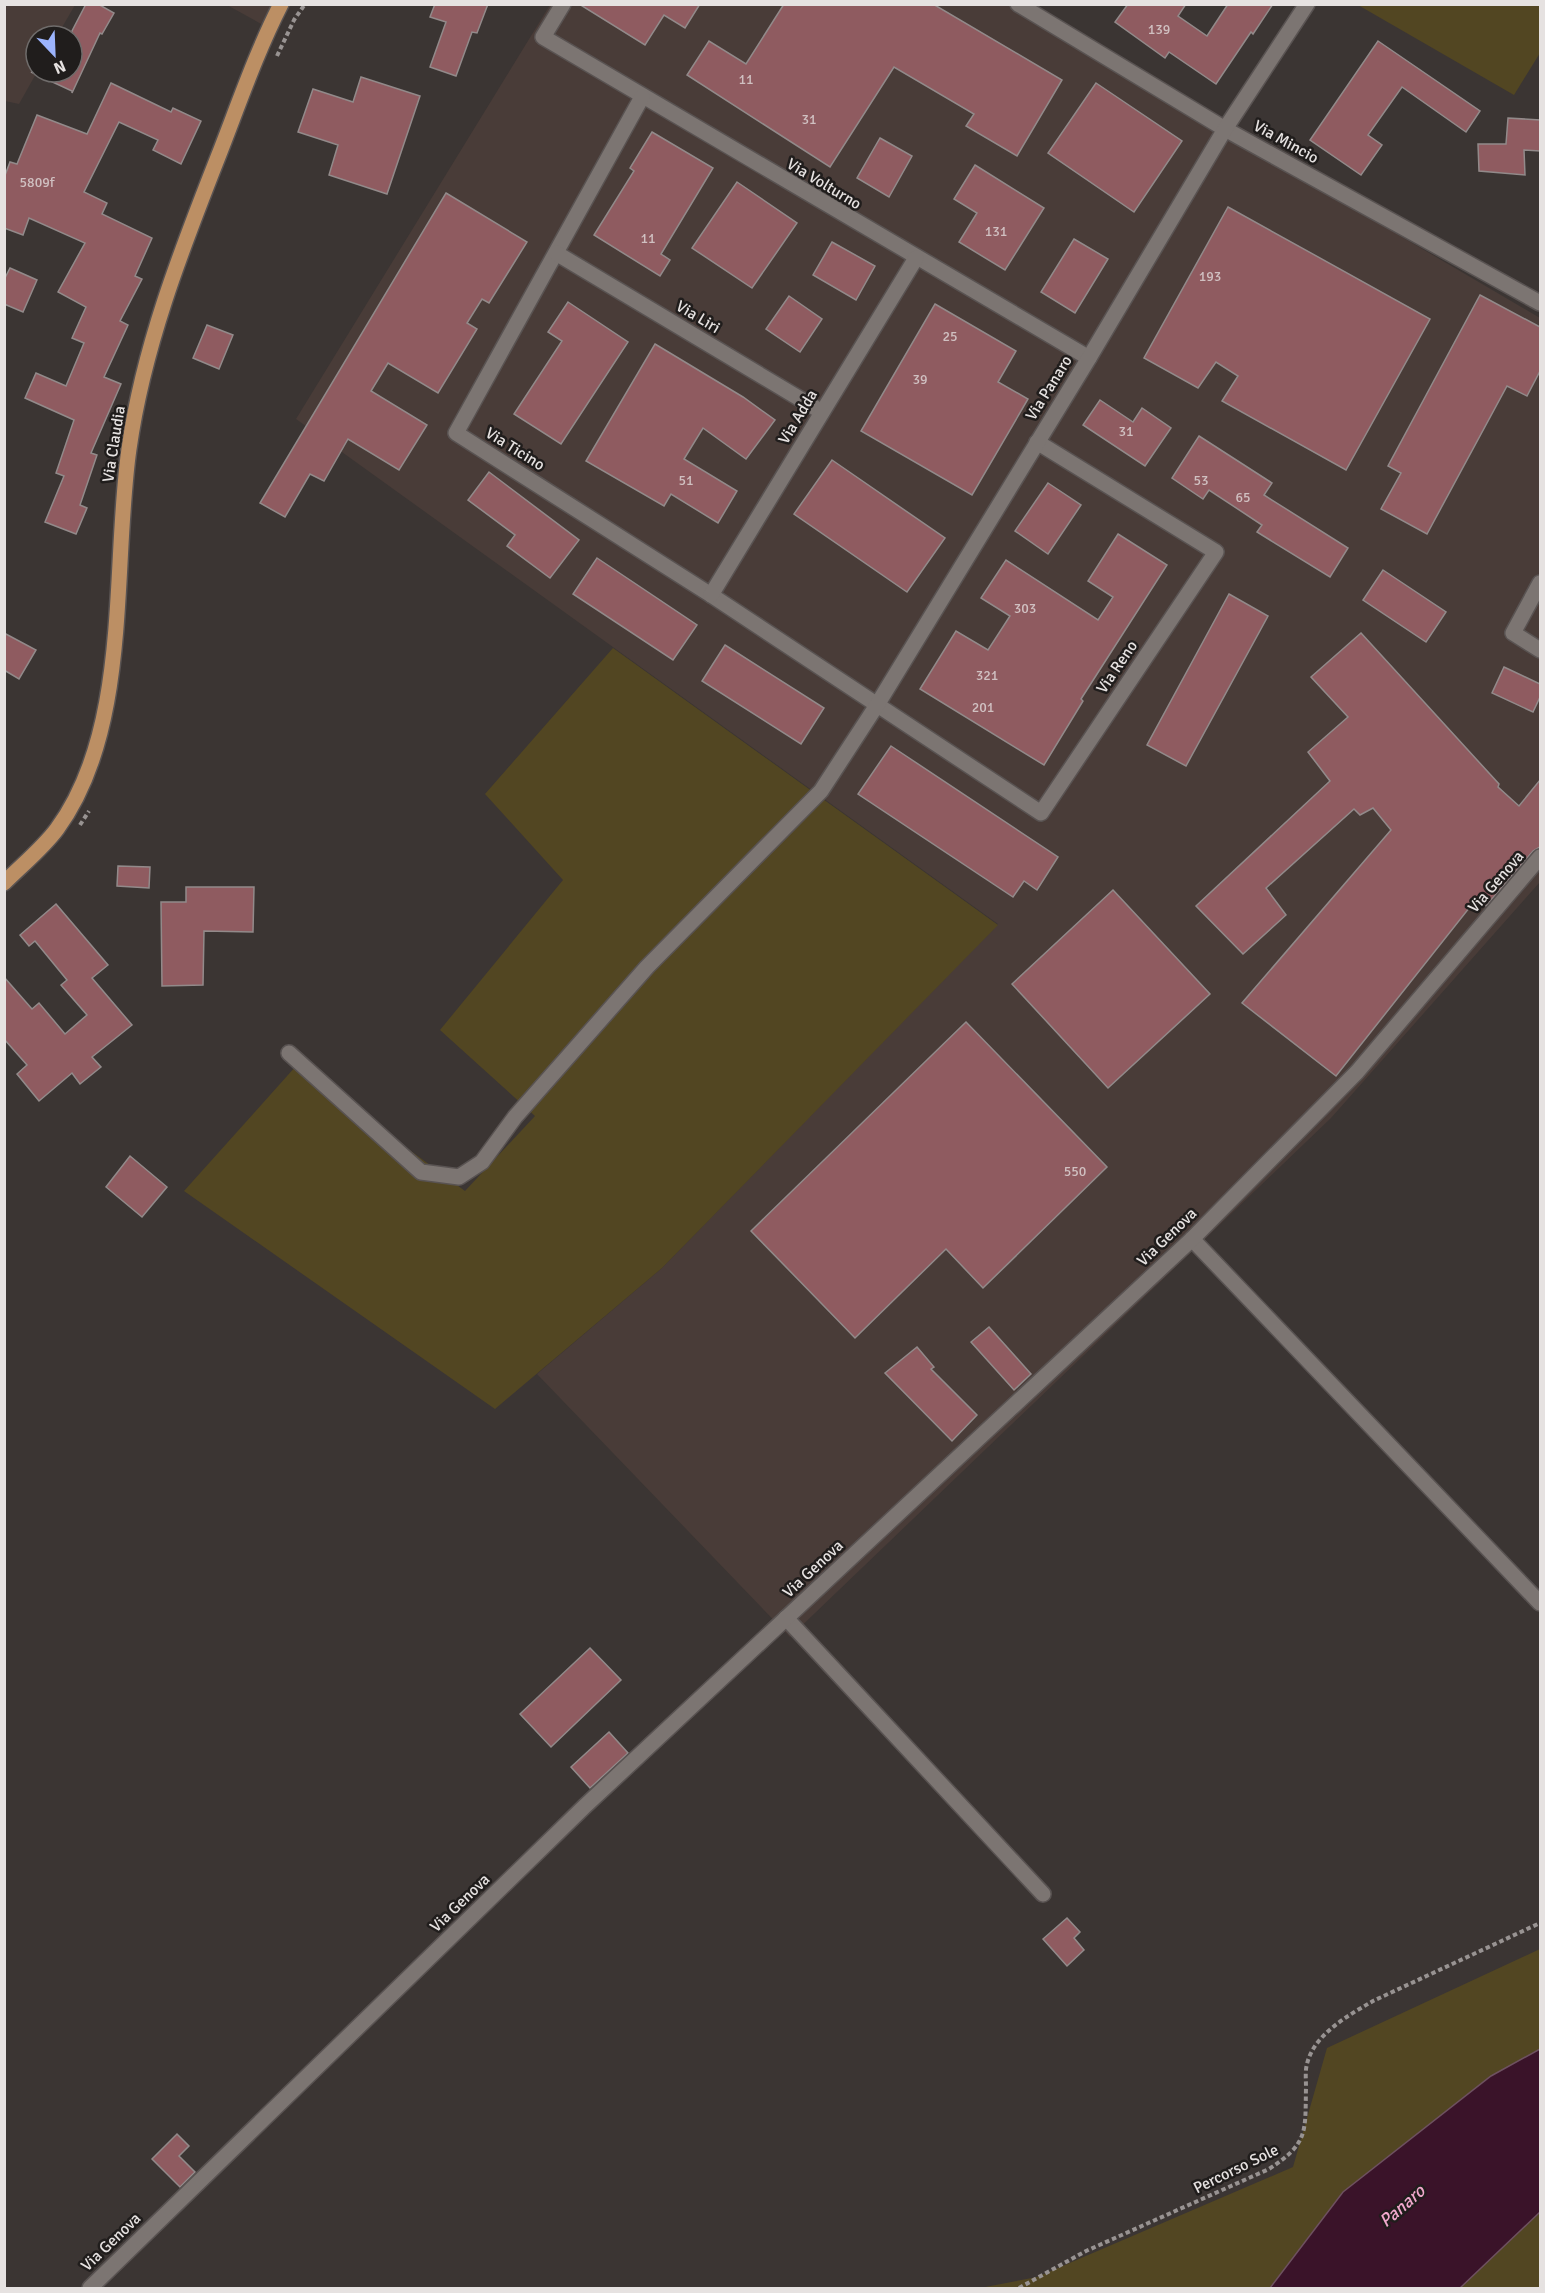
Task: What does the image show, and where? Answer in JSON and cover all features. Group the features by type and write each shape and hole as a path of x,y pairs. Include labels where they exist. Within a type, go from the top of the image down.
{"main road":[{"name":"Via Claudia","path":"4,883 57,829 96,753 111,669 129,448 149,358 178,259 237,107 281,4"}],"street":[{"name":"Via Volturno","path":"563,4 543,37 1089,358"},
{"name":"Via Mincio","path":"1018,4 1225,129 1540,303"},
{"name":"Via Panaro","path":"289,1053 421,1172 459,1177 482,1162 515,1117 647,966 821,791 877,705 1089,358 1225,129 1307,4"},
{"name":"Via Ticino","path":"642,97 456,433 711,595 877,705"},
{"name":"Via Liri","path":"556,253 822,412"},
{"name":"Via Adda","path":"711,595 916,258"},
{"name":"Via Reno","path":"877,705 1041,813 1216,552 1037,442"},
{"path":"1540,582 1513,633 1540,650"},
{"name":"Via Genova","path":"90,2289 585,1806 1192,1239 1357,1072 1540,857"},
{"path":"1192,1239 1540,1603"},
{"path":"786,1618 1043,1894"}],"path":[{"path":"275,61 294,20 305,4"},
{"path":"79,827 89,810"},
{"name":"Percorso Sole","path":"1019,2289 1086,2251 1269,2169 1291,2155 1304,2134 1307,2063 1322,2037 1350,2014 1374,2001 1540,1923"}],"shaded area":[{"path":"4,5 75,5 64,24 24,24 24,84 30,84 19,104 5,101"},
{"path":"227,5 290,5 274,31"},
{"path":"550,5 1029,5 1024,15 1540,318 1540,882 1331,1118 790,1637 537,1374 662,1268 998,924 296,419"},
{"path":"1358,5 1540,5 1540,53 1514,95"},
{"path":"613,648 998,925 662,1268 495,1409 184,1191 296,1066 465,1191 535,1116 440,1030 563,880 485,794"},
{"path":"1540,1949 1540,2049 1491,2076 1343,2192 1270,2288 980,2288 1037,2277 1293,2167 1327,2048"},
{"path":"1540,2212 1540,2288 1460,2288"}],"water":[{"name":"Panaro","path":"1540,2049 1540,2212 1460,2288 1270,2288 1343,2192 1491,2076"}],"building":[{"path":"86,4 98,4 114,13 102,34 100,33 84,67 84,24 76,24"},
{"path":"435,4 488,4 477,33 472,32 456,76 430,67 446,22 430,17"},
{"path":"579,4 700,4 685,28 664,15 645,45"},
{"path":"784,4 933,4 1062,80 1017,156 966,126 974,114 894,67 830,167 687,75 709,41 746,64"},
{"path":"1128,4 1186,4 1178,16 1207,36 1228,4 1273,4 1216,84 1169,52 1165,58 1115,22"},
{"path":"1378,41 1480,111 1466,132 1402,87 1368,135 1382,145 1361,175 1310,140"},
{"path":"361,77 420,96 387,194 329,175 338,145 298,132 313,89 353,102"},
{"path":"111,83 171,112 173,108 201,121 181,164 153,150 158,140 119,122 84,192 107,203 102,214 152,238 135,276 142,279 120,321 128,325 104,377 121,384 91,453 97,455 80,505 87,508 76,534 45,522 64,476 56,473 74,420 25,398 36,373 66,386 84,343 72,338 86,307 58,292 85,243 29,218 23,235 4,228 4,178 10,162 17,164 37,115 87,134"},
{"path":"1096,83 1182,141 1134,212 1048,153"},
{"path":"57,84 76,84 72,93"},
{"path":"1508,118 1540,120 1540,151 1524,150 1525,175 1479,171 1478,144 1506,144"},
{"path":"652,132 713,168 661,254 670,260 660,276 594,235 634,171 630,168"},
{"path":"880,138 912,156 889,197 857,178"},
{"path":"975,165 1044,208 1005,270 959,242 977,213 954,199"},
{"path":"737,182 797,223 752,288 692,248"},
{"path":"446,193 527,242 489,303 482,299 467,323 477,329 438,393 388,363 371,391 427,425 399,470 348,439 324,481 310,474 285,517 260,503"},
{"path":"1228,207 1430,319 1346,470 1222,401 1238,376 1216,362 1198,388 1144,358"},
{"path":"1074,239 1108,259 1075,313 1041,292"},
{"path":"832,242 875,266 856,300 813,275"},
{"path":"10,268 37,280 23,312 4,304 4,280"},
{"path":"1480,295 1540,327 1540,371 1527,396 1507,386 1427,534 1381,509 1401,473 1388,466"},
{"path":"789,296 822,319 800,352 766,329"},
{"path":"568,302 628,342 561,444 514,414 562,341 548,332"},
{"path":"935,304 1016,351 998,382 1028,399 972,495 861,431"},
{"path":"207,325 233,335 219,369 193,358"},
{"path":"655,344 743,397 775,420 746,459 703,428 684,459 737,491 718,523 671,494 664,506 586,461"},
{"path":"1100,400 1133,422 1142,408 1171,428 1145,466 1083,425"},
{"path":"1199,436 1272,483 1264,495 1348,548 1330,577 1257,532 1262,525 1209,490 1203,499 1172,478"},
{"path":"832,460 945,538 907,592 794,514"},
{"path":"489,472 579,540 550,578 507,546 515,535 468,500"},
{"path":"1048,483 1081,505 1048,554 1015,531"},
{"path":"1118,534 1167,565 1081,699 1083,701 1044,765 920,689 956,631 988,650 1010,616 981,598 1006,560 1098,620 1113,597 1088,581"},
{"path":"597,558 697,625 673,660 573,594"},
{"path":"1383,570 1446,612 1426,642 1363,600"},
{"path":"1229,594 1268,616 1186,766 1147,745"},
{"path":"4,633 36,650 19,679 4,670"},
{"path":"1361,633 1499,784 1498,787 1519,806 1540,780 1540,847 1533,851 1486,906 1477,898 1336,1076 1242,1003 1391,830 1373,808 1360,815 1354,809 1266,888 1286,915 1243,954 1196,906 1330,781 1308,752 1348,717 1311,677"},
{"path":"725,645 824,708 801,744 702,681"},
{"path":"1504,667 1540,684 1540,697 1533,712 1492,693"},
{"path":"891,746 1058,857 1037,890 1024,881 1013,897 858,794"},
{"path":"118,866 150,867 149,888 117,886"},
{"path":"186,887 254,887 253,932 204,931 203,985 162,986 161,902 186,902"},
{"path":"1113,890 1210,994 1108,1088 1012,984"},
{"path":"56,904 108,965 92,978 132,1025 92,1057 101,1067 80,1084 72,1073 39,1101 17,1074 27,1065 4,1039 4,977 32,1009 39,1003 65,1034 87,1015 61,985 67,980 35,941 29,946 20,935"},
{"path":"966,1022 1107,1167 983,1288 946,1249 855,1338 751,1231"},
{"path":"130,1156 167,1187 142,1217 106,1187"},
{"path":"989,1327 1031,1374 1014,1390 971,1342"},
{"path":"917,1347 934,1367 931,1369 977,1415 952,1441 885,1373"},
{"path":"590,1648 621,1680 551,1747 520,1714"},
{"path":"609,1732 628,1753 590,1788 571,1767"},
{"path":"1067,1918 1080,1932 1074,1938 1084,1950 1067,1966 1043,1939"},
{"path":"177,2134 189,2146 179,2156 195,2172 180,2187 152,2159"}]}
